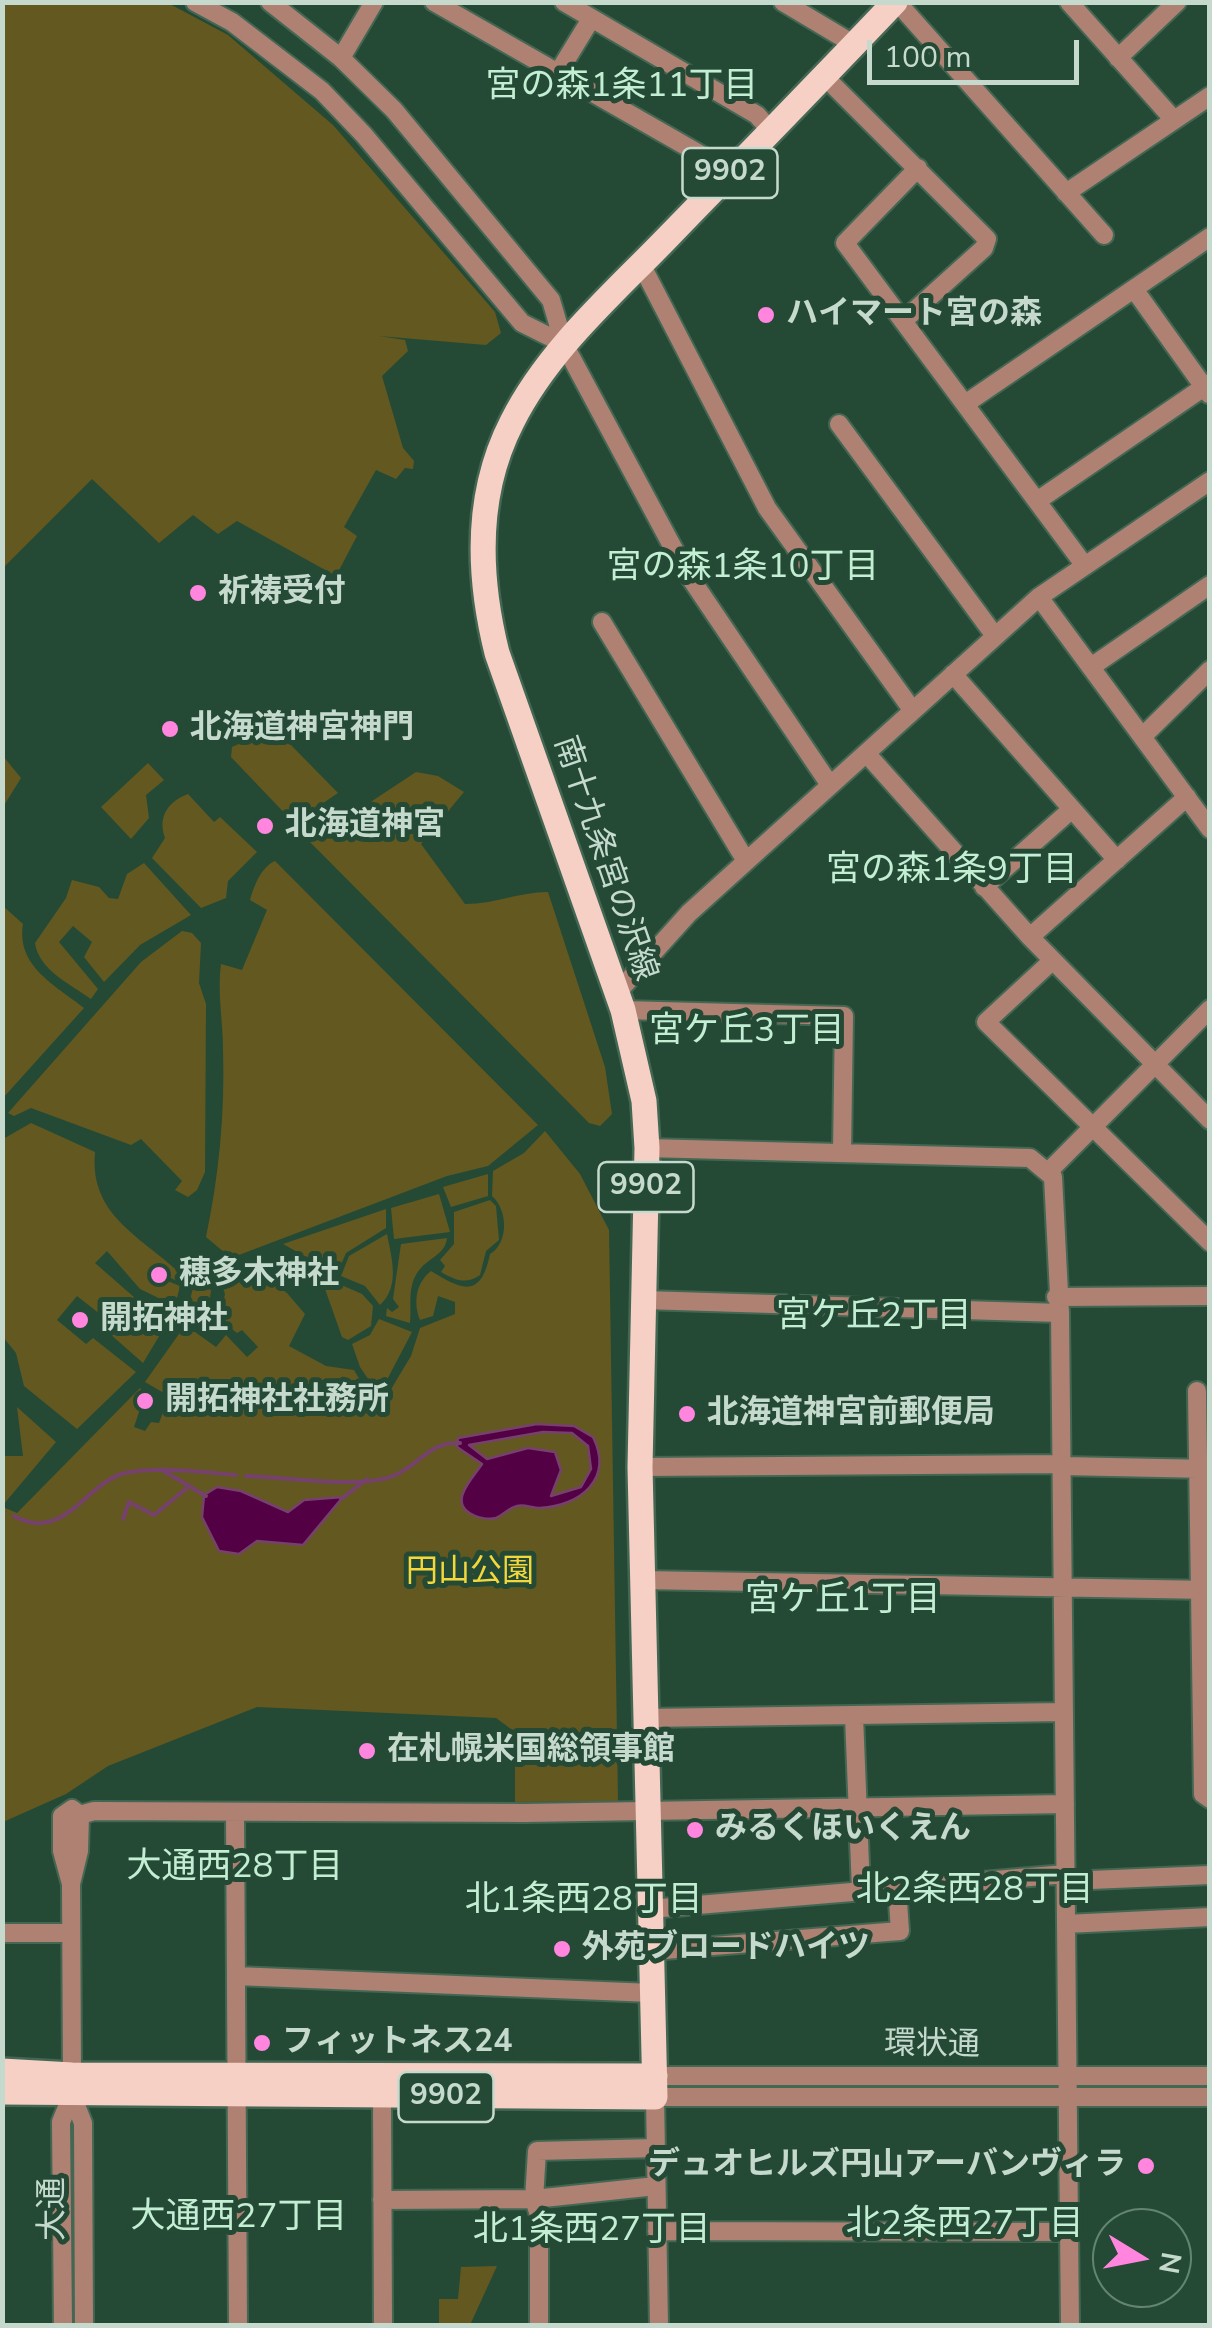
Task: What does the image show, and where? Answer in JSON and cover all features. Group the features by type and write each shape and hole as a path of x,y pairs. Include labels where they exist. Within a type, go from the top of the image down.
{"main road":[{"name":"南十九条宮の沢線","path":"655,2086 640,1467 647,1148 644,1100 620,1002 496,653 485,604 482,556 496,462 518,411 564,344 896,2"},
{"name":"9902","path":"2,2070 72,2085"},
{"name":"9902","path":"2,2092 72,2085 655,2086"},
{"name":"9902","path":"237,2086 382,2096 655,2086"}],"street":[{"path":"195,2 232,22 322,91 364,135 522,323 564,344"},
{"path":"270,2 341,58 394,110 550,300 564,344 684,570 830,785"},
{"path":"341,58 374,2"},
{"path":"434,2 731,172"},
{"path":"564,2 757,115 771,131"},
{"path":"783,2 854,44"},
{"path":"896,2 1104,235"},
{"path":"1069,2 1174,120"},
{"path":"1118,58 1177,2"},
{"path":"558,74 591,19"},
{"path":"824,76 987,239 984,248 903,320"},
{"path":"1066,192 1210,96"},
{"path":"918,168 845,243 1085,566"},
{"path":"965,404 1210,238"},
{"path":"641,264 767,508 913,710"},
{"path":"1038,501 1208,388 1134,289"},
{"path":"838,424 995,636"},
{"path":"620,1002 689,912 1039,597 1210,481"},
{"path":"1091,668 1210,586"},
{"path":"1039,597 1210,829"},
{"path":"602,622 746,860"},
{"path":"1142,737 1210,670"},
{"path":"953,674 1117,860"},
{"path":"866,753 1052,961 1210,1120"},
{"path":"1030,937 1187,797"},
{"path":"984,887 1072,810"},
{"path":"1052,961 986,1022 1210,1242"},
{"path":"620,1002 844,1016 842,1153"},
{"path":"1050,1170 1210,1008"},
{"path":"647,1148 1030,1158 1050,1170 1054,1184 1062,1465 1070,2326"},
{"path":"644,1300 1058,1305 1210,1296"},
{"path":"1197,1391 1204,1468 1203,1794 1210,1799"},
{"path":"640,1467 1204,1468"},
{"path":"642,1580 1205,1590"},
{"path":"645,1718 1064,1712"},
{"path":"854,1716 860,1890"},
{"path":"238,2326 235,1813 1065,1804"},
{"name":"大通","path":"84,2326 83,2123 72,2085 71,1884 62,1851 62,1816 72,1810 80,1815 235,1813"},
{"path":"650,1908 1066,1877 1210,1875"},
{"path":"651,1951 900,1931 897,1887"},
{"path":"1066,1924 1210,1918"},
{"path":"2,1934 71,1933"},
{"path":"236,1976 652,1994"},
{"name":"環状通","path":"655,2086 1210,2076"},
{"name":"大通","path":"63,2326 61,2122 72,2085"},
{"path":"655,2086 659,2326"},
{"name":"環状通","path":"655,2086 1068,2099 1210,2097"},
{"path":"382,2096 382,2326"},
{"path":"539,2326 539,2215 534,2198 537,2151 656,2148"},
{"path":"382,2200 534,2198 656,2186"},
{"path":"658,2231 1069,2232"}],"green space":[{"path":"2,3 168,3 228,35 333,125 495,312 501,333 486,345 379,336 405,340 408,351 382,376 403,448 414,461 413,469 405,468 396,479 376,470 344,527 357,536 336,576 237,521 218,534 193,515 159,543 92,479 3,568"},
{"path":"259,735 288,742 338,793 294,823 231,757 232,747"},
{"path":"3,756 21,778 3,807"},
{"path":"148,763 164,780 146,795 149,818 131,839 101,807"},
{"path":"416,772 438,776 464,792 421,844 465,904 548,892 605,1067 612,1114 600,1126 589,1123 310,842"},
{"path":"188,794 214,822 220,817 257,852 228,881 226,898 201,908 152,858 165,838 166,810"},
{"path":"275,861 538,1125 488,1166 447,1176 231,1258 206,1237 222,1121 221,964 242,970 267,910 250,900 262,872"},
{"path":"144,863 191,915 140,945 104,982 84,957 92,942 73,926 59,942 98,989 91,999 49,969 35,943 66,898 72,880 99,887 109,898 118,899 127,874"},
{"path":"3,906 23,924 22,939 32,963 84,1008 3,1098"},
{"path":"182,931 192,933 201,943 199,983 206,1004 205,1172 197,1190 188,1197 175,1190 182,1181 141,1139 131,1145 31,1108 14,1116 8,1113 141,962"},
{"path":"31,1123 95,1152 95,1174 110,1210 183,1276 179,1282 157,1271 155,1276 180,1286 175,1306 140,1289 107,1251 95,1263 135,1298 173,1313 143,1363 101,1326 105,1318 77,1296 57,1320 86,1344 93,1338 136,1372 77,1429 24,1386 16,1353 3,1337 3,1139"},
{"name":"円山公園","path":"545,1131 580,1174 609,1230 618,1801 515,1802 515,1732 496,1718 257,1707 108,1766 66,1794 3,1822 3,1507 17,1513 140,1388 145,1394 134,1427 145,1431 151,1422 159,1423 169,1396 145,1382 181,1331 195,1332 216,1347 226,1335 247,1357 258,1347 242,1330 237,1333 219,1319 225,1294 219,1277 250,1268 287,1293 305,1314 289,1346 326,1366 354,1370 375,1406 382,1404 411,1356 420,1328 455,1314 455,1302 438,1296 433,1316 420,1320 416,1300 422,1281 431,1271 461,1286 476,1284 481,1278 503,1235 501,1209 492,1196 493,1171 524,1153"},
{"path":"488,1174 488,1196 451,1207 443,1187"},
{"path":"439,1194 450,1232 394,1239 391,1208"},
{"path":"490,1200 496,1206 499,1240 486,1251 480,1275 461,1280 441,1272 445,1266 440,1260 454,1244 454,1212"},
{"path":"386,1209 386,1228 346,1253 337,1274 283,1244"},
{"path":"387,1234 392,1280 380,1305 365,1286 341,1276 349,1256"},
{"path":"447,1238 441,1251 416,1274 410,1323 386,1316 387,1308 392,1312 399,1307 393,1299 401,1244"},
{"path":"330,1280 362,1294 373,1306 371,1326 348,1340 342,1337 325,1289"},
{"path":"206,1281 211,1291 208,1309 199,1316 187,1312 193,1288"},
{"path":"379,1319 412,1332 379,1395 360,1367 352,1344 370,1335"},
{"path":"17,1407 56,1442 3,1505 3,1456 23,1456"},
{"path":"497,2266 470,2325 439,2325 439,2299 458,2299 461,2267"}],"shaded area":[{"path":"537,1424 574,1426 593,1437 599,1466 589,1488 568,1502 540,1508 520,1506 496,1518 481,1518 466,1510 462,1498 482,1464 457,1447 458,1438","holes":["543,1432 572,1433 588,1446 591,1469 581,1487 551,1496 561,1470 555,1452 528,1448 487,1459 469,1445"]},
{"path":"217,1487 241,1491 288,1512 304,1500 343,1497 303,1545 257,1541 239,1554 219,1551 202,1517 204,1495"}],"waterway":[{"path":"246,1476 341,1482 378,1480 402,1472 440,1446 460,1443"},
{"path":"162,1470 206,1496"},
{"path":"14,1516 32,1523 61,1517 98,1487 125,1473 166,1470 236,1475"},
{"path":"341,1499 367,1479"},
{"path":"123,1519 129,1502 154,1515 187,1488"}],"place":[{"name":"ハイマート宮の森","path":"766,315"},
{"name":"祈祷受付","path":"198,593"},
{"name":"北海道神宮神門","path":"170,729"},
{"name":"北海道神宮","path":"265,826"},
{"name":"穂多木神社","path":"159,1275"},
{"name":"開拓神社","path":"80,1320"},
{"name":"開拓神社社務所","path":"145,1401"},
{"name":"北海道神宮前郵便局","path":"687,1414"},
{"name":"在札幌米国総領事館","path":"367,1751"},
{"name":"みるくほいくえん","path":"695,1830"},
{"name":"外苑ブロードハイツ","path":"562,1949"},
{"name":"フィットネス24","path":"262,2043"},
{"name":"デュオヒルズ円山アーバンヴィラ","path":"1146,2166"}],"district":[{"name":"宮の森1条11丁目","path":"622,88"},
{"name":"宮の森1条10丁目","path":"743,569"},
{"name":"宮の森1条9丁目","path":"952,872"},
{"name":"宮ケ丘3丁目","path":"747,1033"},
{"name":"宮ケ丘2丁目","path":"874,1318"},
{"name":"宮ケ丘1丁目","path":"843,1602"},
{"name":"大通西28丁目","path":"235,1869"},
{"name":"北2条西28丁目","path":"975,1892"},
{"name":"北1条西28丁目","path":"584,1902"},
{"name":"大通西27丁目","path":"239,2219"},
{"name":"北2条西27丁目","path":"965,2226"},
{"name":"北1条西27丁目","path":"592,2232"}]}
